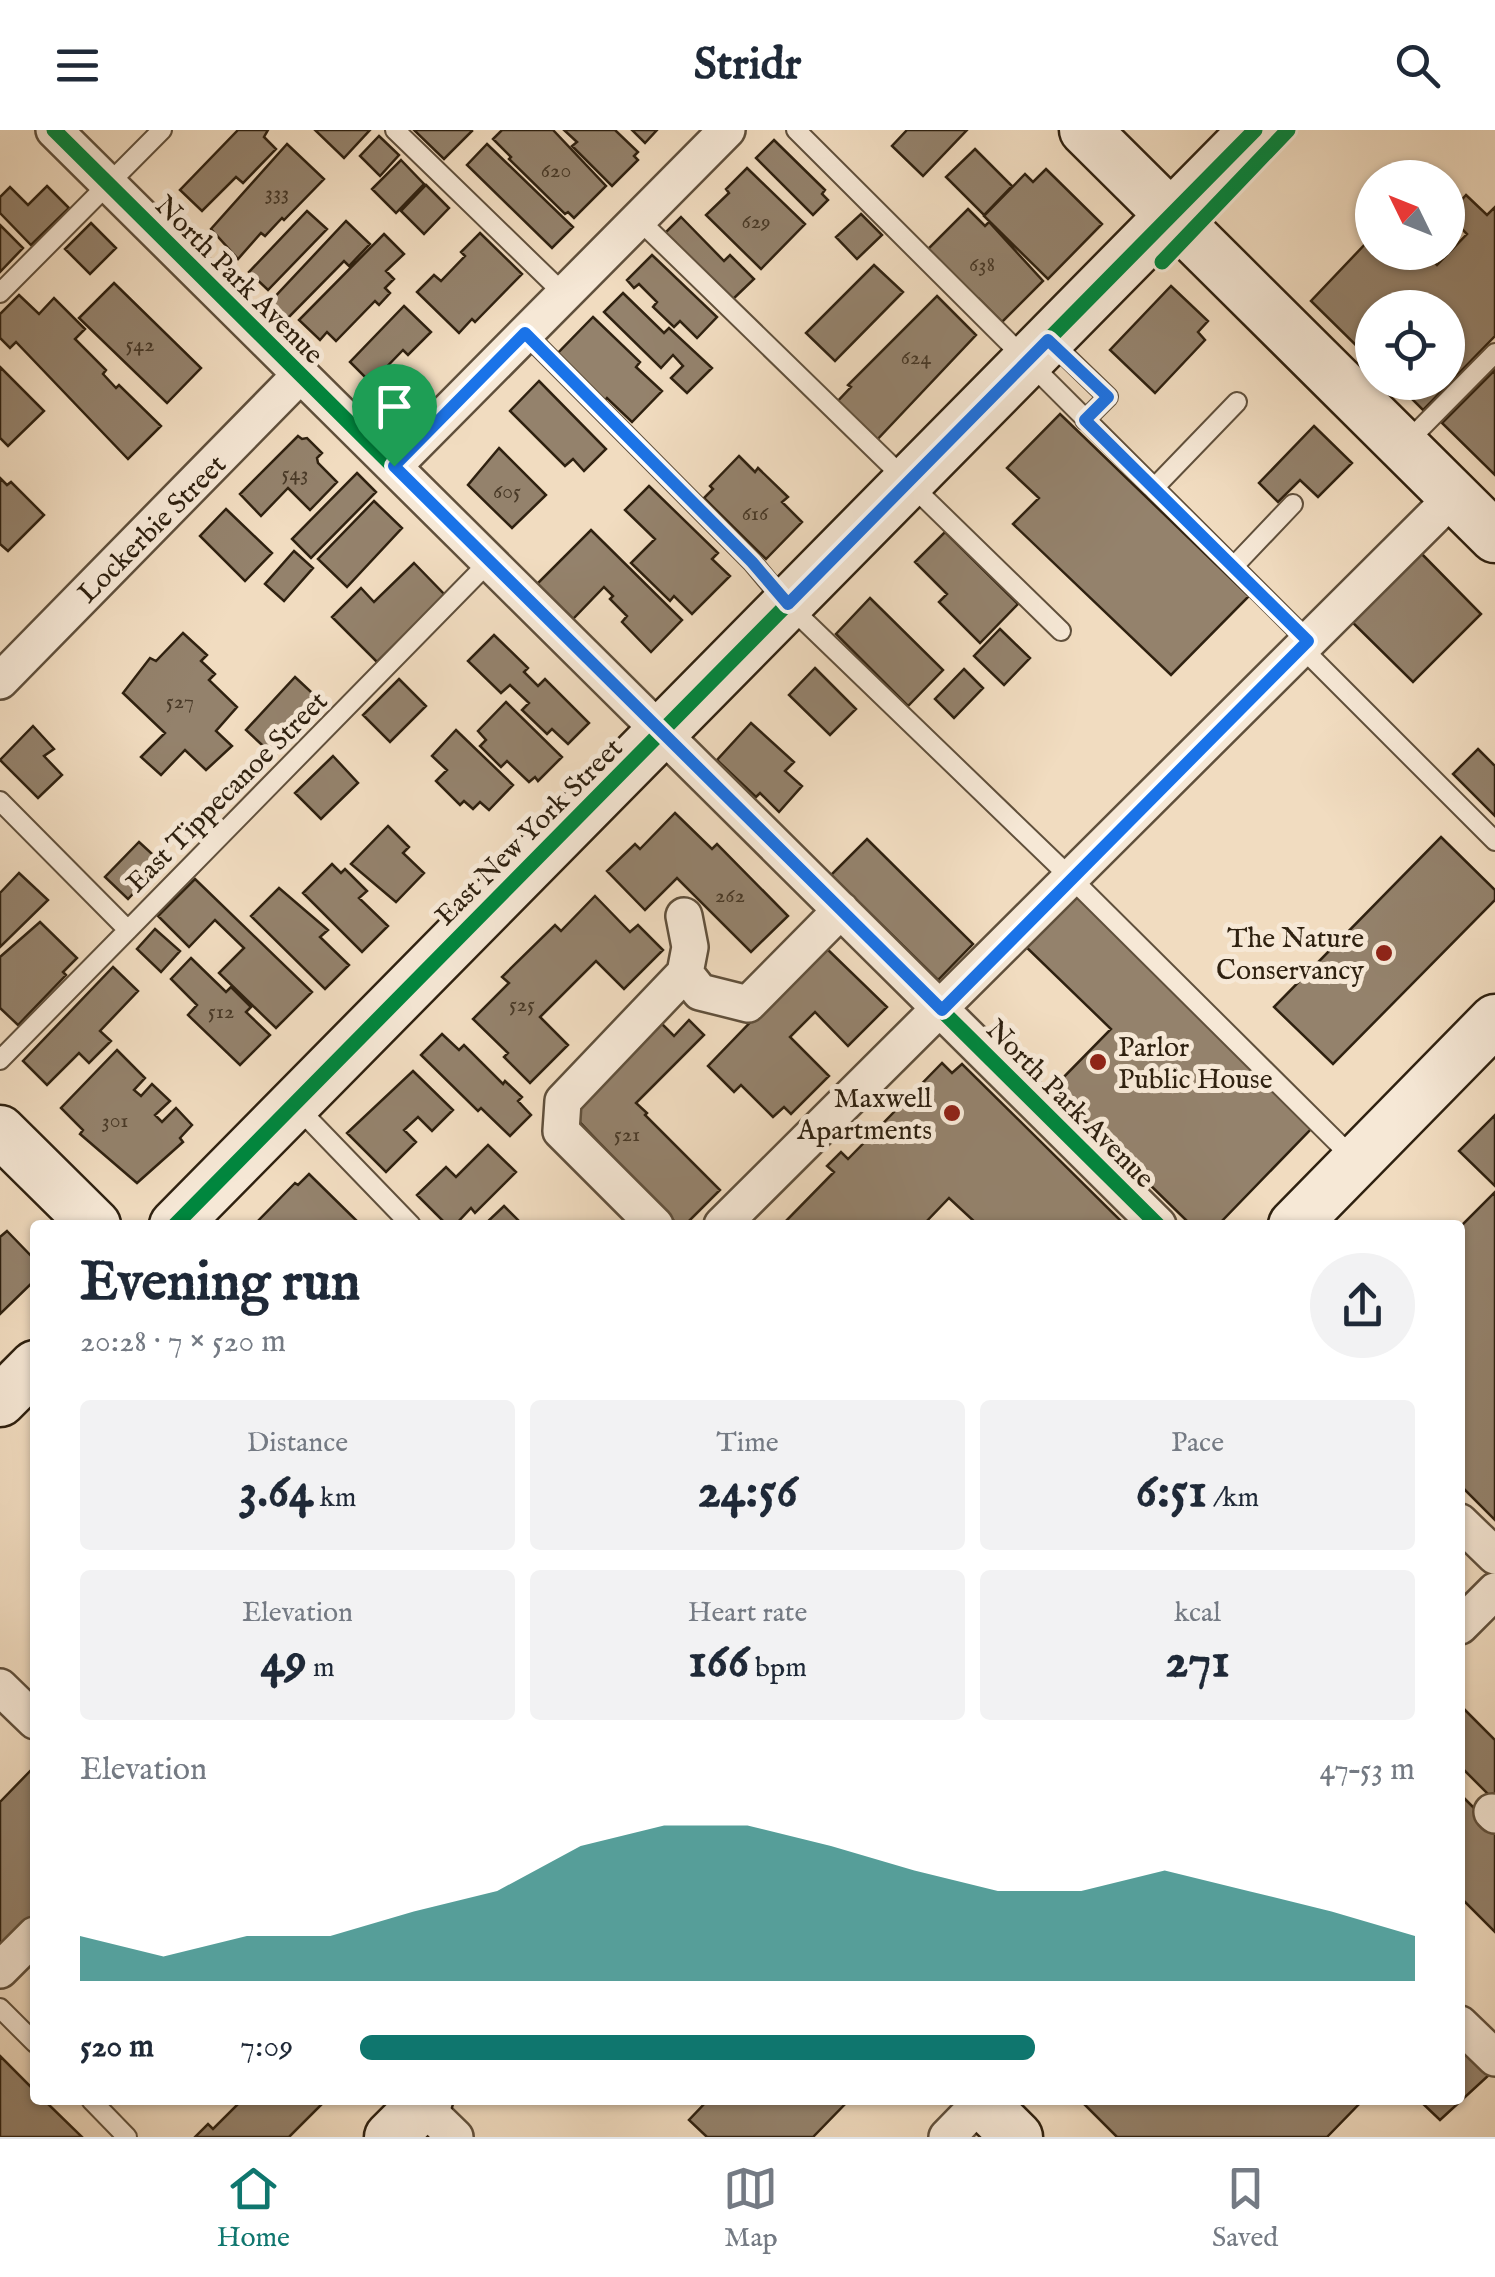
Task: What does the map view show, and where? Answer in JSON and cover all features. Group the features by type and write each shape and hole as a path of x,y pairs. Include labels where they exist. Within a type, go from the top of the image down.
{"main road":[{"path":"1085,130 1495,537"},
{"name":"East New York Street","path":"180,1220 1255,130"},
{"path":"1299,1220 1495,1020"},
{"path":"0,1130 90,1220"},
{"path":"0,1402 30,1371"},
{"path":"986,2105 1017,2137"}],"street":[{"name":"North Park Avenue","path":"54,130 1153,1220"},
{"path":"394,466 727,130"},
{"name":"Lockerbie Street","path":"0,681 301,374"},
{"path":"727,1220 1454,496"},
{"path":"686,974 700,992 748,1004 841,910"},
{"path":"650,1220 561,1131 563,1100 686,974 690,947 684,916"},
{"path":"1465,1527 1495,1556"},
{"path":"1465,1621 1495,1591"},
{"path":"0,1687 30,1717"},
{"path":"0,1970 30,1940"},
{"path":"1465,2029 1495,2058"},
{"path":"947,2137 978,2105"}],"lane":[{"path":"0,294 162,130"},
{"path":"395,130 564,294"},
{"path":"796,130 1037,351 1108,397 1085,420"},
{"path":"638,219 1061,632"},
{"path":"525,333 752,562 788,604 1072,878 1356,1161"},
{"path":"1037,351 1085,420 1234,566 1495,842"},
{"path":"1403,446 1495,353"},
{"path":"1154,488 1237,402"},
{"path":"1234,566 1293,504"},
{"name":"East Tippecanoe Street","path":"0,801 128,930 490,561"},
{"path":"0,1060 128,930"},
{"path":"294,1104 406,1220"},
{"path":"0,2008 30,2038"},
{"path":"96,2105 127,2137"}],"building":[{"path":"238,130 268,130 264,137 276,149 243,183 236,177 202,211 180,190"},
{"path":"315,130 370,130 344,158"},
{"path":"414,130 471,130 472,131 444,159"},
{"path":"502,130 553,130 606,186 574,218 568,212 565,214 493,139"},
{"path":"564,130 615,130 638,152 634,156 638,160 612,186 572,146 577,142"},
{"path":"632,130 657,130 645,143"},
{"path":"907,130 967,130 923,176 892,146"},
{"path":"379,136 399,155 380,176 360,156"},
{"path":"774,140 825,190 822,194 828,200 813,215 756,158"},
{"path":"287,144 324,179 284,220 265,236 261,233 238,259 211,229"},
{"path":"487,144 573,227 552,248 467,165"},
{"path":"975,149 1012,186 984,215 946,177"},
{"path":"401,160 424,184 396,213 372,189"},
{"path":"747,168 805,224 761,269 706,215"},
{"path":"1046,169 1102,224 1048,279 984,216 1025,174 1033,182"},
{"path":"426,185 449,208 424,234 401,211"},
{"path":"47,186 69,208 31,245 0,213 0,197 10,187 28,205"},
{"path":"1465,196 1487,215 1495,207 1495,336 1465,367 1465,290 1355,290 1355,344 1311,301 1355,255 1355,270 1465,270"},
{"path":"968,209 985,226 989,222 1043,281 1002,322 979,299 976,303 927,250"},
{"path":"307,211 327,229 268,290 249,272"},
{"path":"861,214 882,235 857,259 836,237"},
{"path":"681,217 724,261 730,255 754,279 730,302 671,245 675,242 665,233"},
{"path":"346,221 370,244 349,266 344,261 286,320 269,303"},
{"path":"91,223 116,248 90,274 65,249"},
{"path":"0,225 23,248 0,272"},
{"path":"480,233 522,274 459,333 417,292 434,275 441,281"},
{"path":"384,234 404,254 386,271 394,279 385,288 390,293 379,305 375,301 336,341 327,332 320,340 299,320"},
{"path":"652,255 717,317 697,338 680,321 674,327 653,307 657,302 639,284 634,288 627,280"},
{"path":"874,265 903,292 835,361 806,333"},
{"path":"114,283 201,368 167,403 79,318"},
{"path":"1171,286 1208,321 1198,332 1205,340 1155,393 1110,350"},
{"path":"623,293 664,333 669,328 712,368 687,393 671,378 683,366 673,355 661,368 604,312"},
{"path":"19,295 39,314 54,298 85,329 75,339 106,370 103,374 161,426 128,459 16,342 10,348 0,338 0,314"},
{"path":"937,296 976,335 874,443 835,404 851,387 848,385"},
{"path":"404,306 431,332 408,355 403,350 371,383 350,362"},
{"path":"593,317 640,362 636,367 662,391 632,422 607,398 603,403 554,357"},
{"path":"0,367 44,411 8,446 0,438"},
{"path":"1495,370 1495,475 1442,423"},
{"path":"539,381 606,449 584,471 573,459 565,466 510,411"},
{"path":"1413,400 1433,400 1423,410"},
{"path":"1060,414 1249,596 1171,675 1013,524 1039,498 1007,468"},
{"path":"1314,426 1352,463 1318,497 1300,480 1278,502 1259,483"},
{"path":"298,436 307,438 322,453 318,463 337,482 310,510 288,488 261,516 240,494"},
{"path":"499,448 546,495 512,528 468,485"},
{"path":"739,456 788,497 782,502 802,522 766,559 704,498 713,489 710,486"},
{"path":"357,473 376,492 311,558 292,539"},
{"path":"0,478 7,485 11,482 44,515 8,551 0,544"},
{"path":"649,486 718,553 712,559 730,576 692,614 674,596 670,601 631,563 655,539 625,510"},
{"path":"374,501 402,528 347,587 318,559"},
{"path":"226,509 272,553 245,581 200,536"},
{"path":"591,530 682,620 651,652 622,622 627,616 604,587 573,619 537,584"},
{"path":"945,532 1018,604 980,643 939,602 947,594 915,562"},
{"path":"1415,547 1481,614 1413,682 1346,616"},
{"path":"294,551 313,568 284,601 265,584"},
{"path":"414,563 445,595 377,662 332,617 361,588 374,602"},
{"path":"870,598 943,670 908,706 836,634"},
{"path":"1000,629 1030,658 1004,685 974,656"},
{"path":"183,633 207,655 201,661 215,674 209,680 237,707 216,731 232,746 206,770 185,750 161,775 141,757 165,733 123,693 150,658 156,661"},
{"path":"494,635 528,668 524,672 538,686 545,679 589,723 568,744 552,729 547,734 522,710 529,703 510,685 501,693 468,661"},
{"path":"815,668 856,709 830,735 789,695"},
{"path":"964,669 983,688 954,718 935,699"},
{"path":"295,677 324,704 274,756 246,730"},
{"path":"399,679 426,706 390,742 363,715"},
{"path":"506,702 562,757 538,781 535,777 529,782 507,761 501,767 480,746 486,740 478,731"},
{"path":"751,723 794,762 785,771 802,786 779,812 760,793 756,797 717,760"},
{"path":"33,726 54,749 44,756 62,775 38,798 0,760"},
{"path":"456,730 513,785 489,810 480,802 473,809 464,801 460,805 436,781 447,770 432,756"},
{"path":"1478,749 1495,766 1495,816 1453,774"},
{"path":"333,756 358,783 321,819 295,793"},
{"path":"675,813 712,849 717,844 788,916 751,952 677,878 645,910 607,871 635,844 640,849"},
{"path":"388,826 409,847 403,853 424,873 396,902 351,864"},
{"name":"The Nature Conservancy","path":"1441,837 1495,890 1495,900 1333,1064 1274,1007"},
{"path":"867,839 973,944 938,980 831,875"},
{"path":"139,842 162,863 128,899 105,877"},
{"path":"332,864 341,873 345,869 367,891 359,898 388,926 362,952 303,893"},
{"path":"19,873 48,900 0,947 0,893"},
{"path":"195,879 312,992 276,1028 219,973 244,948 215,920 189,947 158,916"},
{"path":"279,888 328,930 320,937 349,965 325,989 251,916"},
{"path":"1072,892 1313,1127 1223,1220 1186,1220 1052,1089 1111,1029 1022,943"},
{"path":"595,896 630,932 638,925 663,950 624,989 596,961 540,1017 568,1045 530,1083 504,1057 508,1053 473,1019 509,983 502,977 555,925 561,931"},
{"path":"40,922 77,958 18,1025 0,1008 0,957"},
{"path":"155,929 180,951 161,972 137,949"},
{"path":"824,946 887,1007 848,1046 815,1012 790,1037 829,1076 791,1114 784,1107 773,1117 741,1085 734,1092 708,1066"},
{"path":"191,958 226,992 231,987 251,1007 246,1012 270,1035 240,1065 188,1015 197,1005 171,979"},
{"path":"113,967 138,991 100,1031 111,1041 89,1063 79,1053 47,1085 23,1061"},
{"path":"655,1017 674,1036 689,1020 704,1035 636,1103 720,1190 690,1220 673,1220 572,1114 646,1040 639,1034"},
{"path":"442,1034 459,1050 464,1045 503,1084 505,1081 522,1097 518,1101 531,1115 510,1136 481,1108 478,1111 421,1055"},
{"path":"117,1050 145,1078 134,1090 141,1096 152,1084 170,1101 155,1115 162,1122 176,1108 192,1125 180,1138 183,1142 137,1183 80,1134 83,1130 61,1108"},
{"name":"Maxwell Apartments","path":"942,1063 952,1073 962,1064 1120,1220 973,1220 949,1198 928,1220 787,1220 834,1172 827,1166 841,1152 848,1159"},
{"path":"413,1071 453,1110 432,1131 418,1117 404,1130 416,1142 386,1172 347,1133"},
{"path":"1495,1115 1495,1186 1459,1151"},
{"path":"488,1145 516,1172 475,1213 471,1208 460,1220 442,1220 417,1195 446,1167 456,1177"},
{"path":"309,1174 356,1220 259,1220 295,1183 298,1185"},
{"path":"1495,1192 1495,1520 1465,1490 1465,1222"},
{"path":"504,1206 518,1220 489,1220"},
{"path":"7,1231 30,1255 30,1285 0,1314 0,1237"},
{"path":"1465,1710 1495,1740 1495,1801 1465,1771"},
{"path":"30,1771 30,1933 0,1964 0,1802"},
{"path":"1465,1799 1495,1829 1495,1932 1465,1902"},
{"path":"1465,2044 1483,2062 1489,2075 1465,2097"},
{"path":"0,2056 30,2086 30,2105 49,2105 82,2137 0,2137"},
{"path":"237,2105 321,2105 289,2137 195,2137 208,2124 213,2129"},
{"path":"703,2105 844,2105 813,2137 707,2137 689,2120"},
{"path":"1085,2105 1358,2105 1327,2137 1117,2137"},
{"path":"1424,2105 1456,2105 1440,2120"}],"cycle path":[{"path":"54,130 1153,1220"},
{"path":"180,1220 1255,130"},
{"path":"1162,262 1288,130"}],"place":[{"name":"The Nature Conservancy","path":"1384,953"},
{"name":"Parlor Public House","path":"1098,1062"},
{"name":"Maxwell Apartments","path":"952,1113"}],"route":[{"path":"525,333 752,562 788,604 1048,340 1108,397 1085,420 1308,641 942,1010 394,466 525,333"}]}
